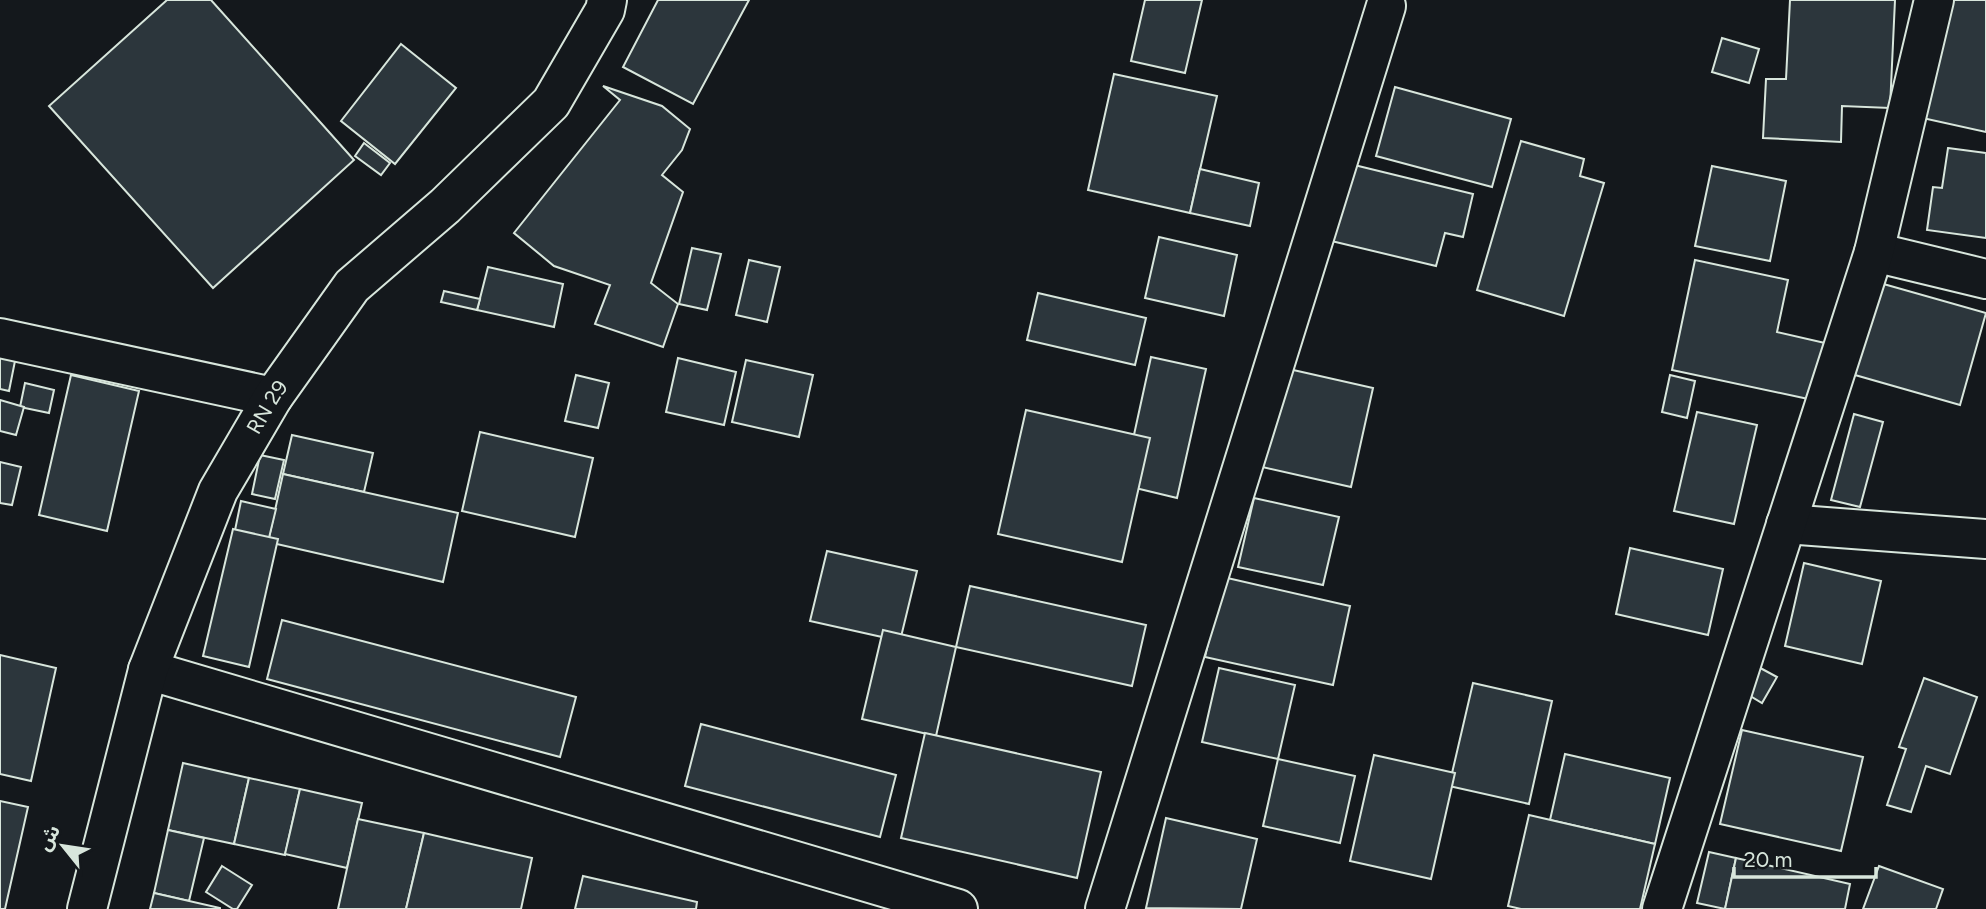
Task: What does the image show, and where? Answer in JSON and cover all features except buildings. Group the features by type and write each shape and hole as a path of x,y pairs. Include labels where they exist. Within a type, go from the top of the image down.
{"street":[{"name":"RN 29","path":"87,909 148,670 218,491 273,397 352,286 445,206 551,103 605,10 607,0"},
{"path":"1662,909 1874,252 1934,0"},
{"path":"1105,909 1386,6"},
{"path":"1874,252 1986,279"},
{"path":"0,338 273,397"},
{"path":"1786,524 1986,539"},
{"path":"148,670 958,909"}]}
